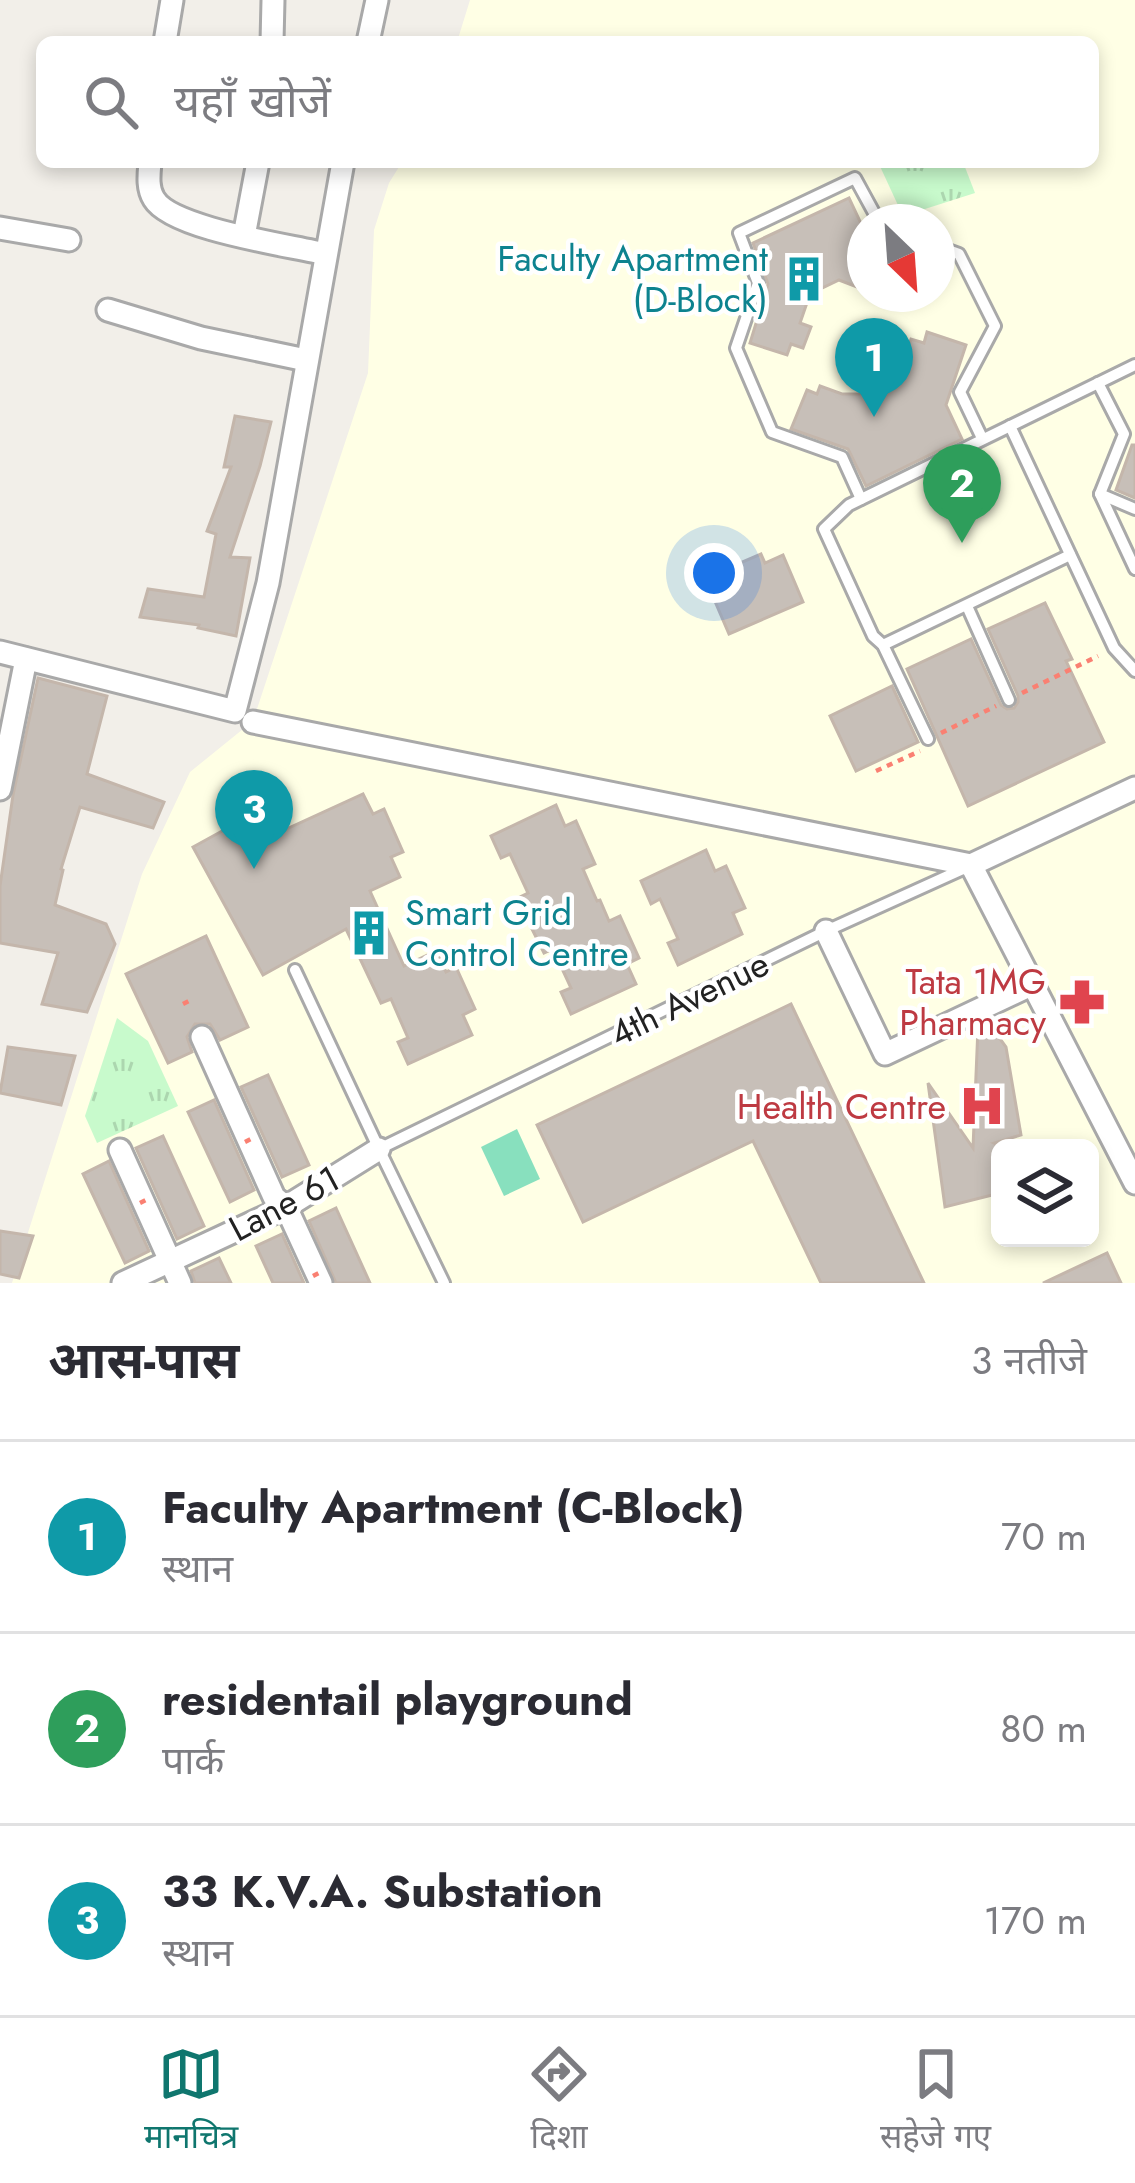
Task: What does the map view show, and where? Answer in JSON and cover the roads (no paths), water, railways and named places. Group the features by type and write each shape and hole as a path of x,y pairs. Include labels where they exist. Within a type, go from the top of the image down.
{"street":[{"path":"166,36 172,0"},
{"path":"272,36 273,0"},
{"path":"369,36 377,0"},
{"path":"150,168 154,199 169,215 325,254"},
{"path":"244,236 257,168"},
{"path":"0,652 235,711 268,583 342,168"},
{"path":"0,229 69,241"},
{"path":"108,310 201,338 306,361"},
{"path":"0,789 26,658"},
{"path":"253,722 971,865 1132,1169"},
{"name":"4th Avenue","path":"971,865 1135,788"},
{"path":"826,932 885,1054 1033,984"},
{"path":"202,1036 274,1197 286,1207 318,1277"},
{"path":"120,1150 180,1283"},
{"name":"Lane 61","path":"123,1283 286,1207 379,1150"}],"lane":[{"path":"862,500 842,457 772,432 736,348 758,283 739,233 855,178 869,204"},
{"path":"955,253 995,326 960,392 982,438"},
{"path":"928,739 884,645 873,637 824,529 848,505 1135,365"},
{"path":"1098,383 1124,434 1100,494 1135,569"},
{"path":"1010,426 1114,648 1135,671"},
{"path":"1100,494 1135,509"},
{"path":"884,645 1070,555"},
{"path":"967,605 1009,700"},
{"name":"4th Avenue","path":"379,1150 971,865"},
{"path":"295,970 444,1283"}],"place":[{"name":"Faculty Apartment (D-Block)","path":"804,279"},
{"name":"Faculty Apartment (C-Block)","path":"874,417"},
{"name":"residentail playground","path":"962,543"},
{"name":"33 K.V.A. Substation","path":"254,869"},
{"name":"Smart Grid Control Centre","path":"369,933"},
{"name":"Tata 1MG Pharmacy","path":"1082,1002"},
{"name":"Health Centre","path":"982,1106"}]}
